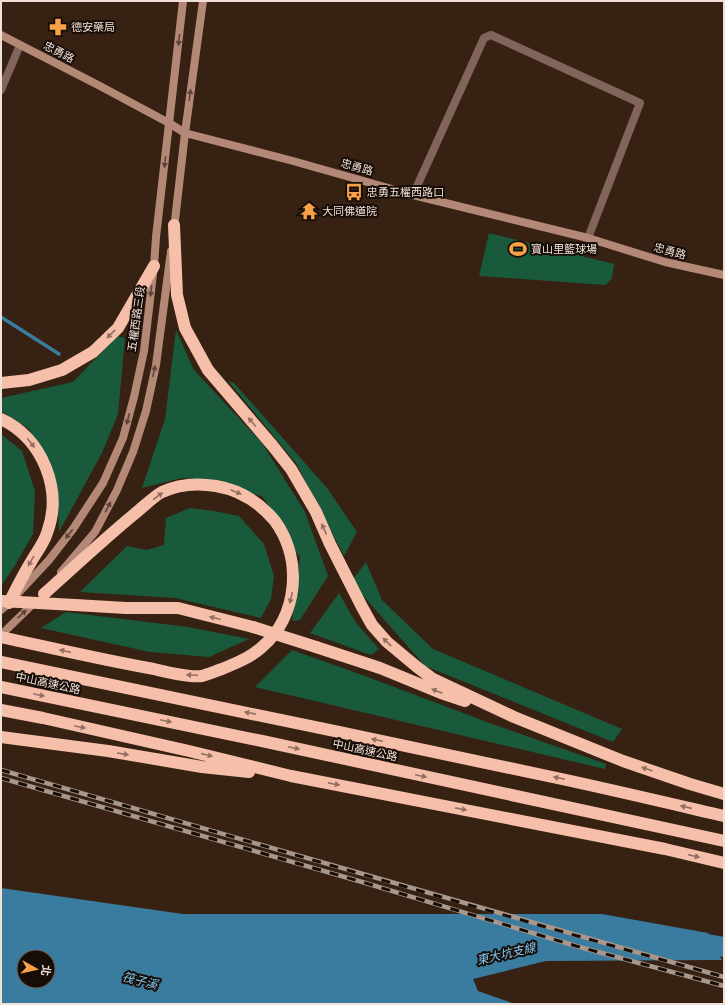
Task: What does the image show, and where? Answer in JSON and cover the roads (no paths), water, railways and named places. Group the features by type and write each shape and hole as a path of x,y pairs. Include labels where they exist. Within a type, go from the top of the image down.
{"highway":[{"path":"174,226 177,295 185,328 208,370 291,469 316,512 362,607 372,625 387,642 433,679 514,717 623,761 724,794"},
{"path":"1,384 29,380 62,370 93,352 118,328 154,266"},
{"path":"1,419 24,435 33,444 40,455 49,477 53,501 47,534 4,605"},
{"path":"1,636 113,662 188,676 202,676 241,661 252,655 270,639 278,629 289,607 293,589 292,559 284,537 278,527 267,513 254,501 222,487 210,485 182,485 161,492 106,538 44,594"},
{"path":"4,605 75,605 126,608 178,608 253,627 316,647 380,668 441,693 514,717"},
{"name":"中山高速公路","path":"1,662 550,776 724,816"},
{"name":"中山高速公路","path":"1,687 262,741 724,841"},
{"path":"1,710 189,750 292,776 665,849 724,863"},
{"path":"1,737 108,751 202,767 292,776"}],"main road":[{"name":"五權西路三段","path":"4,605 49,560 73,529 103,483 123,438 144,351 183,1"},
{"path":"1,636 44,594 95,532 117,490 133,452 146,412 156,365 174,226 184,133 203,1"},
{"name":"忠勇路","path":"1,35 169,123 184,133 293,161 413,195 588,238 665,262 724,275"}],"street":[{"path":"413,195 484,38 492,35 640,103 588,238"},
{"path":"1,90 20,45"}],"water":[{"name":"筏子溪","path":"1,888 183,914 602,914 708,933 722,960 546,961 473,979 478,991 515,1004 1,1004"}],"waterway":[{"path":"1,317 59,354"},
{"name":"東大坑支線","path":"689,941 724,947"}],"railway":[{"path":"1,770 724,977"},
{"path":"1,778 362,882 576,946 724,986"}],"place":[{"name":"德安藥局","path":"58,27"},
{"name":"忠勇五權西路口","path":"354,192"},
{"name":"大同佛道院","path":"309,211"},
{"name":"寶山里籃球場","path":"518,249"}]}
